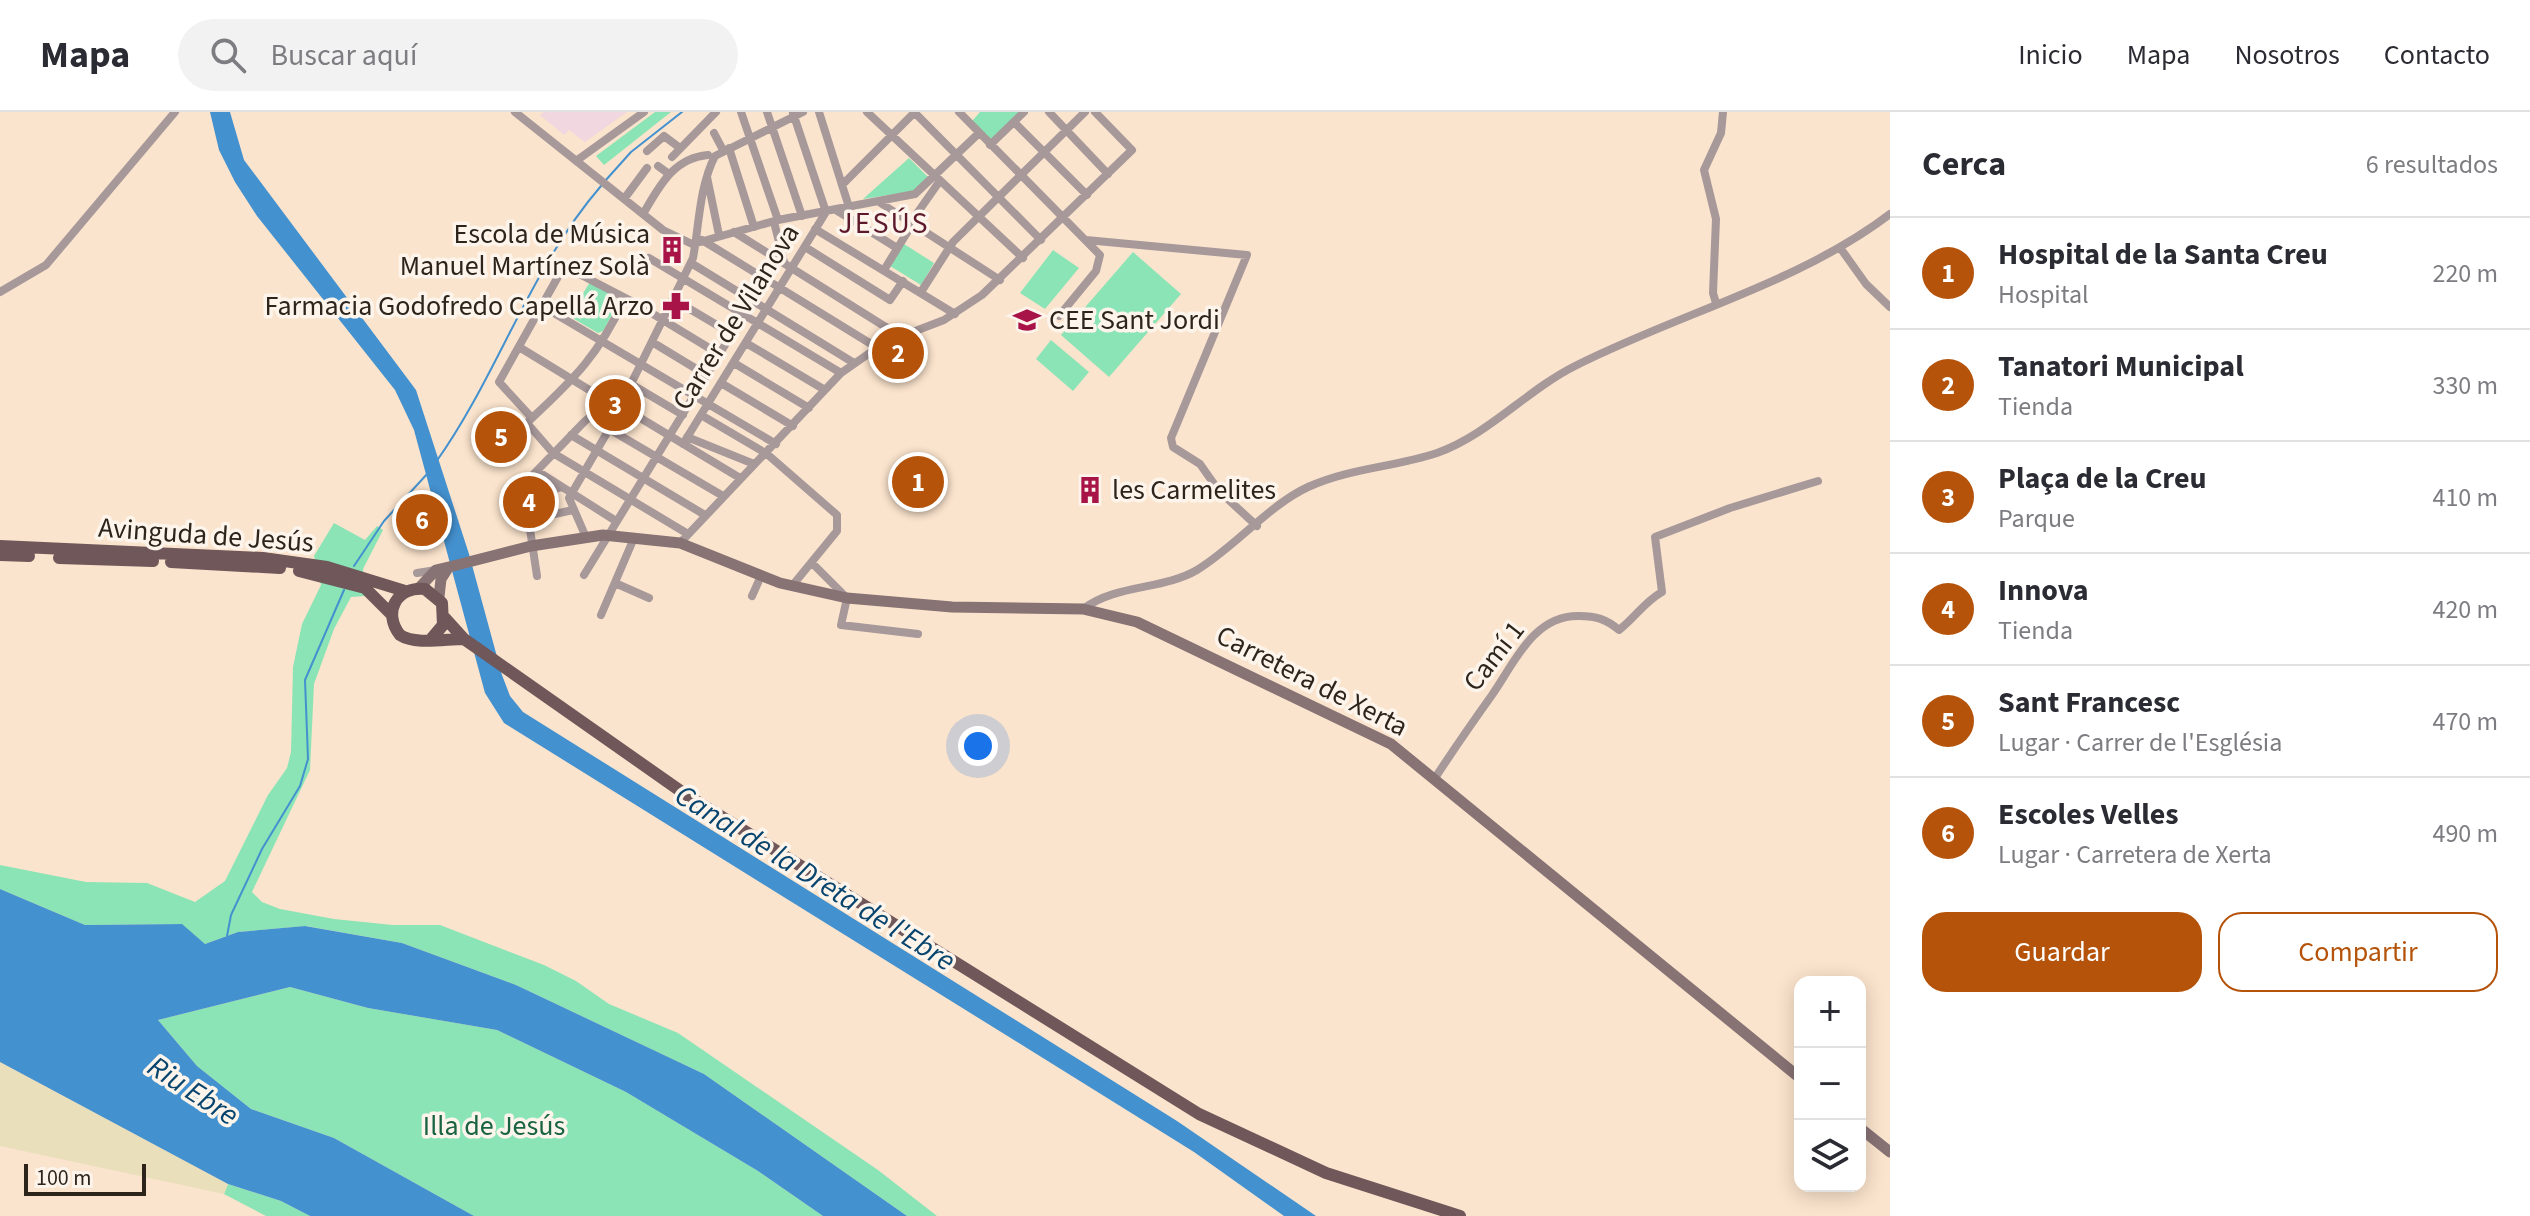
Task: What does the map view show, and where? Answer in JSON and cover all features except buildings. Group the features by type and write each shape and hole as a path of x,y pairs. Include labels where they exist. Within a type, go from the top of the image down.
{"main road":[{"path":"465,640 406,639 395,629 391,614 395,601 419,582 445,571 470,561 531,546 585,535 684,539"},
{"name":"Carretera de Xerta","path":"684,539 761,576 847,598 952,607 1083,609 1152,628 1391,744 1794,1073"},
{"name":"Avinguda de Jesús","path":"0,546 263,558 327,567 405,591"},
{"name":"Avinguda de Jesús","path":"0,555 237,565 310,572 365,588 391,614"},
{"path":"445,571 439,597 445,618 465,640 695,801 1199,1114 1326,1173 1460,1216"},
{"path":"419,582 439,597"},
{"path":"432,638 445,618"},
{"path":"1866,1133 1890,1152"}],"street":[{"path":"0,292 46,265 175,112"},
{"path":"515,112 663,230 692,244 776,221 915,194 937,180"},
{"path":"576,161 644,112"},
{"path":"672,157 716,112"},
{"path":"741,112 752,136 784,262"},
{"path":"767,112 802,216"},
{"path":"819,112 849,207"},
{"path":"867,112 1023,258"},
{"path":"842,185 915,112 1041,240"},
{"path":"959,112 1100,255 1100,263 1059,316"},
{"path":"966,120 974,112"},
{"path":"990,145 1024,112"},
{"path":"1049,112 1108,174"},
{"path":"921,292 950,247 1085,112"},
{"path":"624,300 604,342 574,379 527,423 553,453 630,499 684,539 841,373 876,347 955,314 1000,280 1132,150 1095,112"},
{"path":"1716,303 1713,293 1716,219 1704,170 1721,133 1723,112"},
{"path":"537,576 527,520 526,482 571,435 631,384 691,263 692,244 698,235 707,176 715,156 797,113 826,212"},
{"path":"1014,122 1087,195"},
{"path":"714,133 726,149 754,227"},
{"path":"884,270 937,180 979,133"},
{"path":"647,151 664,136 680,148"},
{"path":"643,214 669,174 690,158 708,155"},
{"path":"658,166 669,174"},
{"path":"624,199 647,168"},
{"path":"707,176 719,235"},
{"path":"878,201 1000,280"},
{"path":"836,210 897,248"},
{"name":"Carrer de Vilanova","path":"685,441 826,212"},
{"path":"1083,609 1145,586 1178,580 1257,526 1280,504 1307,488 1339,475 1439,452 1497,419 1571,368 1841,249 1890,214"},
{"path":"815,229 955,314"},
{"path":"734,232 898,336"},
{"path":"702,240 876,347"},
{"path":"1086,240 1247,255 1171,438 1173,447 1200,464 1219,491 1257,526"},
{"path":"805,247 890,300 903,281"},
{"path":"1841,249 1866,284 1890,307"},
{"path":"649,258 841,373"},
{"path":"691,263 854,363"},
{"path":"532,418 499,382 564,266 719,354"},
{"path":"673,299 732,334"},
{"path":"542,306 776,444"},
{"path":"584,575 630,499 646,479 744,314"},
{"path":"652,342 708,376"},
{"path":"746,343 825,390"},
{"path":"519,347 609,402"},
{"path":"734,363 809,408"},
{"path":"721,383 793,426"},
{"path":"631,384 683,415"},
{"path":"585,535 569,498 622,407 671,437 754,464"},
{"path":"701,415 767,454 837,515 838,527 792,586"},
{"path":"609,429 723,496"},
{"path":"571,435 705,515"},
{"path":"685,441 740,478"},
{"path":"537,471 616,521"},
{"name":"Camí 1","path":"1435,778 1512,661 1547,624 1570,616 1584,616 1607,619 1619,630 1635,618 1646,601 1662,592 1655,537 1730,508 1818,481"},
{"path":"525,496 562,487"},
{"path":"527,520 573,510"},
{"path":"601,615 634,538"},
{"path":"812,563 847,598 841,625 918,634"},
{"path":"752,596 761,576"},
{"path":"615,583 649,598"}],"shaded area":[{"path":"544,112 627,112 585,142 569,130 564,135 540,115"}],"green space":[{"path":"655,112 671,112 604,165 596,156"},
{"path":"980,112 1020,112 991,140 972,121"},
{"path":"909,158 929,178 915,191 863,199"},
{"path":"904,244 934,263 921,285 890,266"},
{"path":"1053,250 1079,268 1045,309 1020,293"},
{"path":"1133,252 1181,294 1109,377 1061,335"},
{"path":"590,282 616,298 618,304 603,331 598,333 569,316"},
{"path":"1051,340 1089,372 1073,391 1036,359"},
{"path":"626,393 608,427 595,418"},
{"path":"334,523 365,540 377,526 383,530 363,569 365,596 351,597 334,629 314,684 310,770 252,892 262,902 280,909 334,919 393,925 440,925 544,965 576,981 609,1004 678,1033 878,1170 937,1216 907,1216 704,1074 516,985 402,943 306,926 238,932 205,944 181,924 85,925 0,889 0,865 86,882 147,883 195,902 225,881 268,795 287,768 291,752 293,667 302,624 321,585 314,556"},
{"name":"Illa de Jesús","path":"290,987 368,1008 497,1030 626,1092 758,1171 823,1216 474,1216 334,1138 251,1109 197,1066 158,1020"},
{"path":"228,1184 281,1201 310,1216 266,1216 224,1194"}],"sand":[{"path":"0,1062 228,1184 224,1194 0,1146"}],"water":[{"path":"210,112 230,112 244,160 416,390 469,554 502,675 510,696 523,712 1177,1121 1316,1216 1284,1216 1194,1152 504,723 485,693 414,430 395,390 257,216 219,150"},
{"name":"Riu Ebre","path":"0,889 85,925 182,924 205,944 238,932 305,926 402,943 516,985 704,1074 907,1216 823,1216 758,1171 626,1092 497,1030 368,1008 290,987 158,1020 197,1066 251,1109 334,1138 474,1216 310,1216 281,1201 228,1184 0,1062"}],"waterway":[{"path":"605,181 631,152 682,112"},
{"path":"436,462 478,394 554,251 601,186"},
{"path":"354,566 384,521 428,473"},
{"path":"227,936 231,915 262,849 300,786 308,759 305,680 344,590"}],"place":[{"name":"Escola de Música Manuel Martínez Solà","path":"672,250"},
{"name":"Farmacia Godofredo Capellá Arzo","path":"676,306"},
{"name":"CEE Sant Jordi","path":"1027,320"},
{"name":"Tanatori Municipal","path":"898,353"},
{"name":"Plaça de la Creu","path":"615,405"},
{"name":"Sant Francesc","path":"501,437"},
{"name":"Hospital de la Santa Creu","path":"918,482"},
{"name":"les Carmelites","path":"1090,490"},
{"name":"Innova","path":"529,502"},
{"name":"Escoles Velles","path":"422,520"}],"district":[{"name":"JESÚS","path":"884,223"}],"water label":[{"name":"Canal de la Dreta de l'Ebre","path":"815,878"}]}
